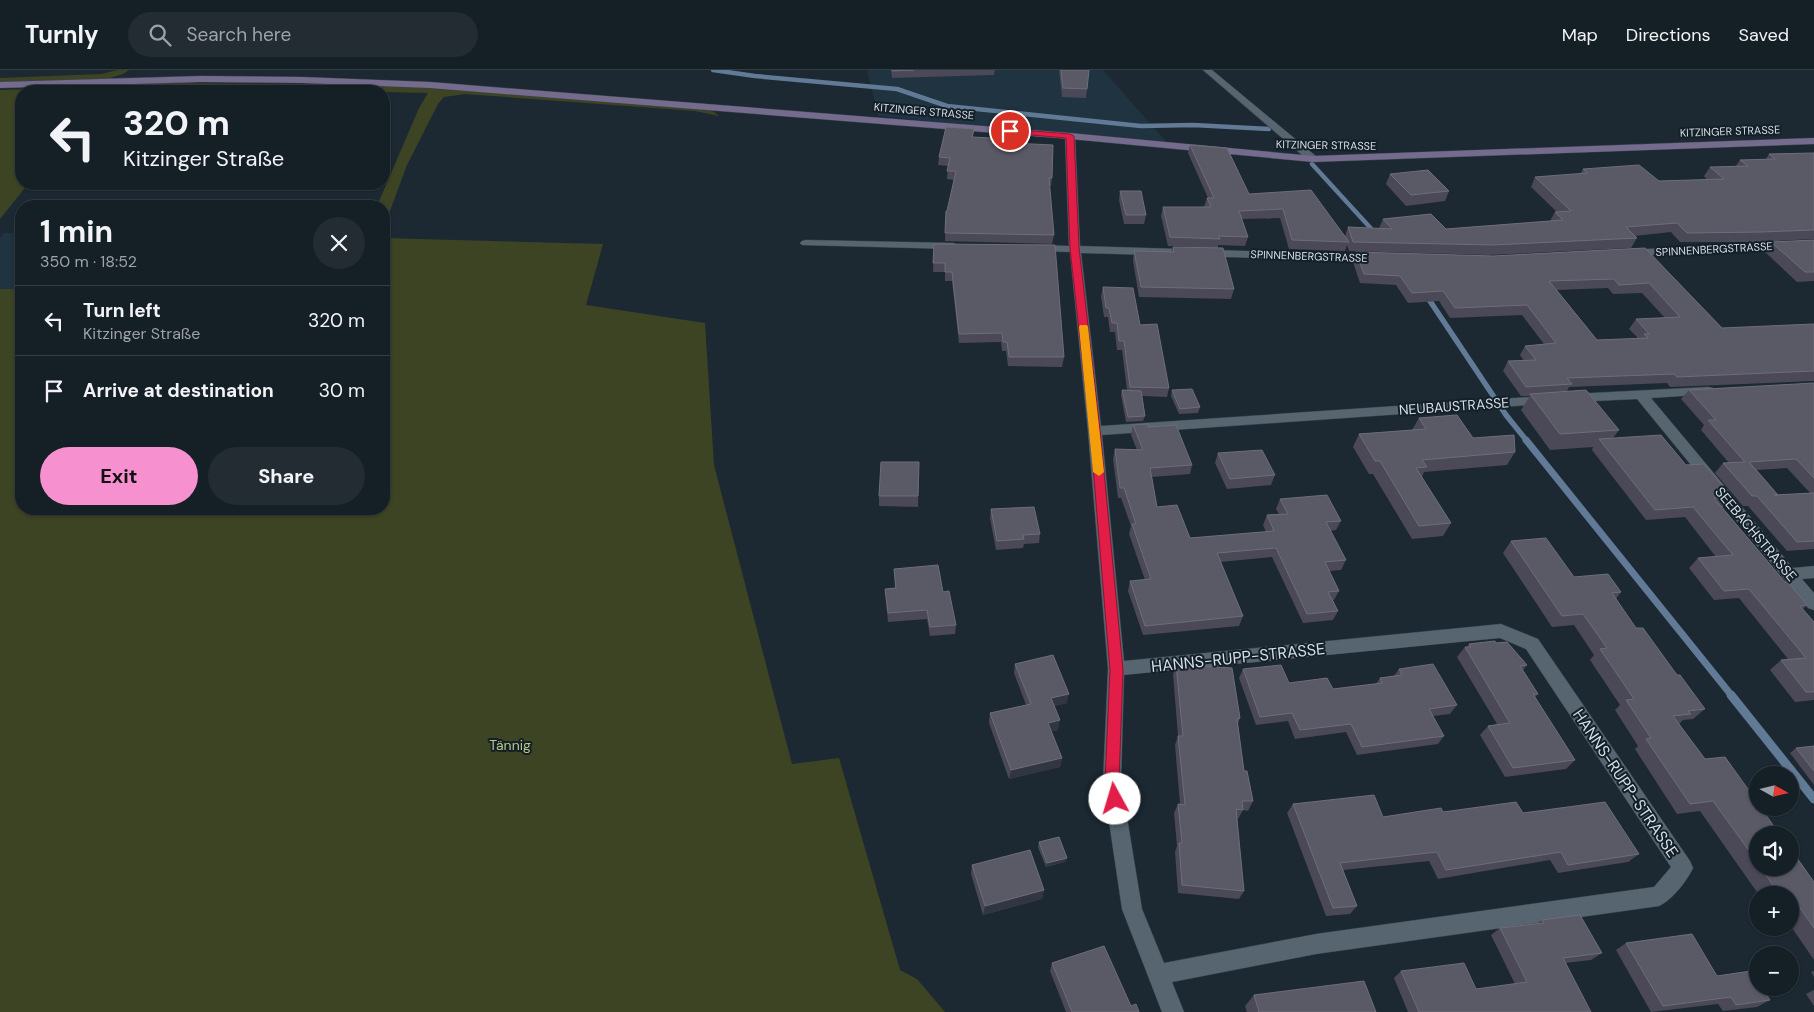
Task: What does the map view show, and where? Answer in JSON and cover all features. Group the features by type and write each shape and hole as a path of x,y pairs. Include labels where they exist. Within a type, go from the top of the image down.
{"street":[{"path":"1207,70 1313,159"},
{"name":"KITZINGER STRASSE","path":"0,85 201,79 302,80 479,88 1070,136 1313,159 1814,141"},
{"path":"1070,136 1074,248 1095,430 1116,670 1112,781 1132,909 1172,1012"},
{"path":"806,243 965,246"},
{"name":"SPINNENBERGSTRASSE","path":"1617,253 1814,244"},
{"name":"SPINNENBERGSTRASSE","path":"1025,247 1385,258"},
{"name":"NEUBAUSTRASSE","path":"1095,430 1640,394 1718,391"},
{"name":"SEEBACHSTRASSE","path":"1640,394 1814,604"},
{"path":"1788,574 1814,572"},
{"name":"HANNS-RUPP-STRASSE","path":"1116,670 1501,631 1532,644 1683,868 1659,896 1316,944 1157,974"}],"shaded area":[{"path":"867,70 1103,70 1169,145 878,116"},
{"path":"4,233 15,233 15,289 0,289 0,238"}],"green space":[{"path":"118,70 129,70 107,79 0,82 0,78 101,74"},
{"path":"156,83 338,85 131,85"},
{"path":"390,86 478,91 705,109 719,116 695,111 465,94 444,97 438,104 407,165 390,211 390,200 380,200 384,190 390,190 390,176 419,108 428,93 390,92"},
{"path":"0,90 15,90 15,190 23,190 0,219"},
{"name":"Tännig","path":"390,238 603,244 586,305 705,323 714,465 792,764 839,758 900,970 917,979 945,1012 0,1012 0,289 15,289 15,515 390,515"}],"building":[{"path":"1061,70 1089,70 1087,89 1063,88"},
{"path":"946,127 974,129 972,137 991,138 991,142 1053,145 1052,178 1049,178 1054,235 945,233 946,211 956,171 947,171 950,158 939,157"},
{"path":"1190,145 1227,148 1249,194 1311,190 1349,242 1292,240 1283,209 1239,211 1248,237 1219,236 1220,239 1170,237 1163,207 1211,207 1207,198 1214,198"},
{"path":"1814,153 1814,230 1687,233 1677,223 1626,227 1637,238 1493,245 1353,242 1348,227 1392,229 1383,219 1431,214 1446,229 1563,220 1555,212 1571,211 1535,177 1587,173 1583,169 1639,165 1659,181 1724,179 1710,167 1748,166 1740,160 1775,159 1769,154"},
{"path":"1428,170 1449,191 1411,195 1390,174"},
{"path":"1120,191 1141,191 1146,215 1126,215"},
{"path":"1814,240 1814,272 1805,272 1771,242"},
{"path":"934,244 1055,245 1064,357 1009,357 1007,342 1003,342 1002,333 959,334 952,272 945,272 945,263 933,263"},
{"path":"1173,247 1223,248 1234,289 1141,287 1134,251 1174,252"},
{"path":"1645,248 1722,328 1814,324 1814,371 1677,377 1674,374 1567,378 1572,384 1526,387 1508,361 1536,360 1525,346 1556,343 1527,305 1455,308 1443,291 1412,293 1400,276 1364,274 1356,252 1493,256","holes":["1614,279 1619,285 1649,283 1680,317 1636,319 1649,334 1644,334 1648,338 1597,340 1549,281"]},
{"path":"1103,287 1133,288 1140,325 1157,324 1169,388 1130,387 1124,341 1119,341 1117,323 1112,323 1109,308 1106,308"},
{"path":"1814,383 1814,478 1796,459 1749,462 1778,495 1814,493 1814,541 1797,542 1757,496 1752,496 1723,463 1745,462 1708,420 1716,420 1689,390"},
{"path":"1192,389 1200,407 1180,409 1172,390"},
{"path":"1122,390 1141,391 1145,416 1128,417"},
{"path":"1586,390 1619,430 1560,434 1530,394"},
{"path":"1457,415 1473,438 1514,435 1515,452 1422,460 1427,467 1416,468 1451,523 1419,526 1380,461 1375,461 1359,434 1426,429 1419,418"},
{"path":"1148,424 1148,427 1176,425 1192,465 1150,468 1157,507 1177,505 1190,538 1274,531 1267,515 1288,514 1280,499 1327,495 1341,521 1326,522 1346,560 1325,562 1339,591 1328,592 1338,611 1307,614 1276,548 1217,553 1243,616 1145,626 1130,581 1151,579 1132,524 1136,524 1124,488 1120,488 1115,449 1143,450 1133,425"},
{"path":"1661,435 1686,465 1704,464 1732,497 1714,498 1785,582 1788,582 1807,605 1800,606 1814,622 1814,692 1806,692 1781,660 1806,658 1749,589 1724,591 1698,558 1733,555 1693,507 1655,510 1599,439"},
{"path":"1262,450 1275,475 1230,479 1218,453"},
{"path":"881,462 919,462 918,496 879,496"},
{"path":"1034,507 1040,534 1023,535 1024,539 997,541 991,509"},
{"path":"1546,538 1574,577 1608,574 1621,592 1612,593 1636,628 1643,628 1677,675 1680,675 1705,709 1688,711 1691,714 1673,716 1705,759 1725,757 1749,790 1749,816 1767,816 1774,826 1749,826 1749,851 1713,801 1690,804 1646,739 1651,738 1626,700 1634,699 1600,649 1607,648 1583,614 1562,616 1511,541"},
{"path":"938,565 943,592 949,591 956,625 930,627 927,610 888,613 885,589 896,588 894,569"},
{"path":"1495,641 1496,643 1507,642 1527,665 1520,666 1538,694 1533,694 1575,760 1513,768 1488,726 1510,723 1465,647 1471,647 1469,644"},
{"path":"1053,655 1069,694 1051,698 1060,720 1048,723 1062,758 1011,770 990,713 1031,704 1015,664"},
{"path":"1176,664 1232,668 1240,718 1237,719 1244,771 1247,771 1253,801 1242,801 1243,810 1236,809 1244,891 1182,885 1179,843 1182,843 1178,804 1185,805 1178,736 1183,736"},
{"path":"1433,664 1457,705 1429,709 1444,736 1362,747 1351,724 1300,730 1292,713 1260,717 1243,669 1281,665 1289,683 1327,678 1333,689 1382,683 1380,678 1402,675 1399,669"},
{"path":"1814,746 1814,771 1796,748"},
{"path":"1374,795 1383,817 1441,808 1443,812 1516,802 1523,813 1605,802 1639,854 1568,865 1561,852 1446,870 1437,852 1340,863 1357,906 1333,908 1293,804"},
{"path":"1059,837 1067,858 1047,863 1039,842"},
{"path":"1030,850 1044,890 985,906 972,865"},
{"path":"1799,861 1814,882 1814,928 1799,906 1799,886 1774,886 1767,876 1799,876"},
{"path":"1580,915 1602,953 1563,958 1591,1012 1419,1012 1401,971 1464,963 1476,989 1527,982 1500,928 1544,923 1542,920"},
{"path":"1692,934 1717,976 1749,971 1749,996 1767,996 1770,1000 1736,1005 1731,997 1663,1006 1626,943"},
{"path":"1104,946 1131,1006 1136,1004 1139,1012 1072,1012 1052,963"},
{"path":"1364,981 1376,1012 1259,1012 1254,995"}],"waterway":[{"path":"713,70 755,76 897,89 947,106 1141,126 1193,125 1269,129"},
{"path":"1312,164 1376,234"},
{"path":"1426,295 1506,415 1527,441"},
{"path":"1526,440 1732,696"},
{"path":"1731,695 1814,799"}],"slow traffic":[{"path":"1083,327 1099,472"}],"route":[{"path":"1010,131 1070,136 1074,248 1095,430 1116,670 1112,781 1115,799"}]}
